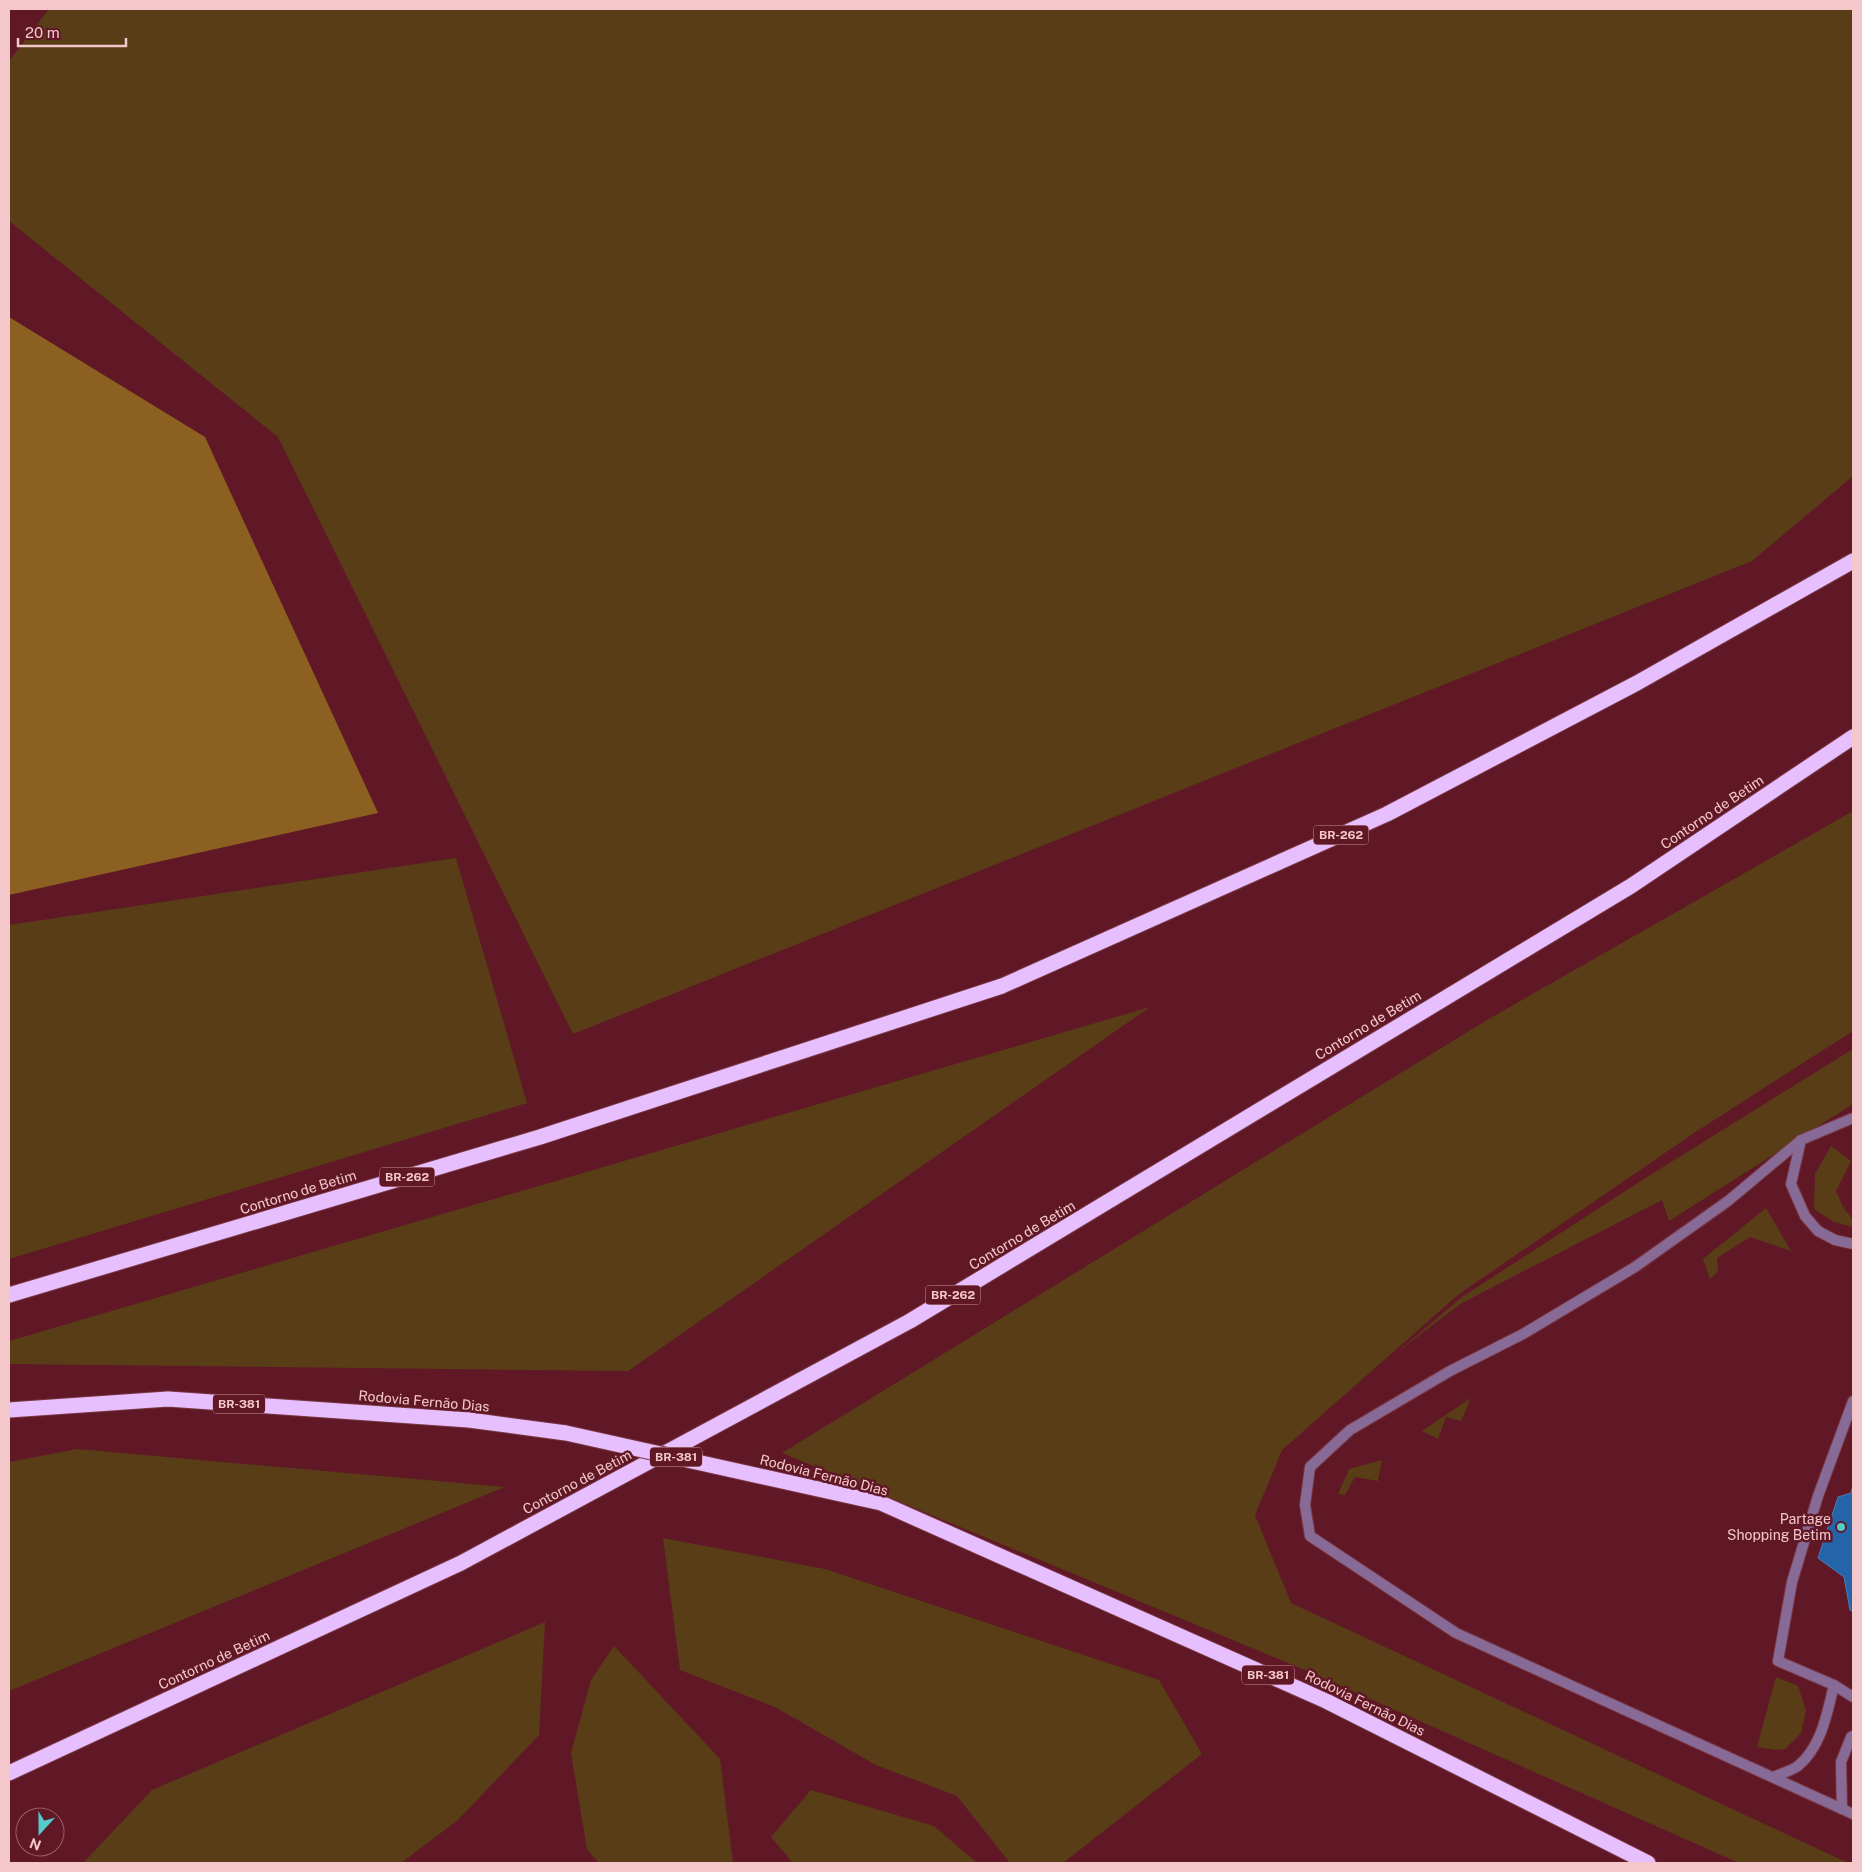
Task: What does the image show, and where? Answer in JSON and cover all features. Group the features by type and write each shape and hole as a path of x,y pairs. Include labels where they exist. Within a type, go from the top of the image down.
{"highway":[{"name":"Contorno de Betim","path":"9,1295 540,1138 1002,986 1387,814 1636,683 1853,561"},
{"name":"Contorno de Betim","path":"9,1773 461,1563 910,1321 1631,886 1853,738"},
{"name":"Rodovia Fernão Dias","path":"9,1410 168,1399 469,1420 566,1433 881,1504 1326,1701 1648,1863"}],"lane":[{"path":"1853,1118 1801,1140 1728,1201 1634,1268 1523,1334 1450,1371 1350,1430 1310,1467 1305,1505 1310,1536 1456,1633 1853,1814"},
{"path":"1801,1140 1791,1184 1805,1216 1818,1231 1835,1240 1853,1244"},
{"path":"1853,1401 1818,1496 1792,1582 1778,1661 1834,1684 1853,1697"},
{"path":"1772,1777 1797,1767 1814,1748 1824,1723 1834,1684"},
{"path":"1842,1809 1841,1762 1853,1736"}],"shaded area":[{"path":"49,9 1853,9 1853,476 1752,561 573,1034 278,437 9,221 9,61"},
{"path":"9,317 205,437 378,813 9,895"},
{"path":"1853,811 1853,1031 1694,1133 1459,1294 1282,1450 1255,1515 1291,1603 1848,1863 1739,1863 1305,1670 782,1453 1487,1020"},
{"path":"456,858 527,1103 9,1259 9,925"},
{"path":"1150,1007 628,1371 9,1364 9,1341"},
{"path":"1853,1049 1853,1104 1669,1221 1662,1200 1460,1304 1396,1353 1462,1297 1647,1177"},
{"path":"1831,1146 1851,1161 1836,1191 1843,1207 1853,1220 1853,1227 1834,1222 1814,1209 1815,1174"},
{"path":"1766,1208 1791,1251 1750,1237 1717,1258 1718,1272 1710,1279 1703,1259"},
{"path":"1471,1398 1461,1421 1446,1417 1438,1439 1422,1431"},
{"path":"77,1449 505,1487 9,1691 9,1462"},
{"path":"1382,1460 1378,1481 1355,1477 1345,1495 1338,1494 1349,1469"},
{"path":"663,1538 825,1569 1159,1680 1202,1754 1063,1863 1010,1863 957,1796 876,1765 775,1707 680,1670"},
{"path":"545,1622 539,1735 458,1820 401,1863 83,1863 152,1790"},
{"path":"614,1646 720,1759 733,1863 599,1863 587,1849 571,1753 591,1680"},
{"path":"1776,1677 1798,1686 1806,1710 1801,1733 1785,1749 1776,1750 1757,1747"},
{"path":"811,1790 934,1826 977,1863 793,1863 771,1837"}],"building":[{"name":"Partage Shopping Betim","path":"1853,1485 1853,1612 1850,1610 1844,1577 1818,1558 1838,1497 1851,1493"}],"place":[{"name":"Partage Shopping Betim","path":"1841,1527"}]}
